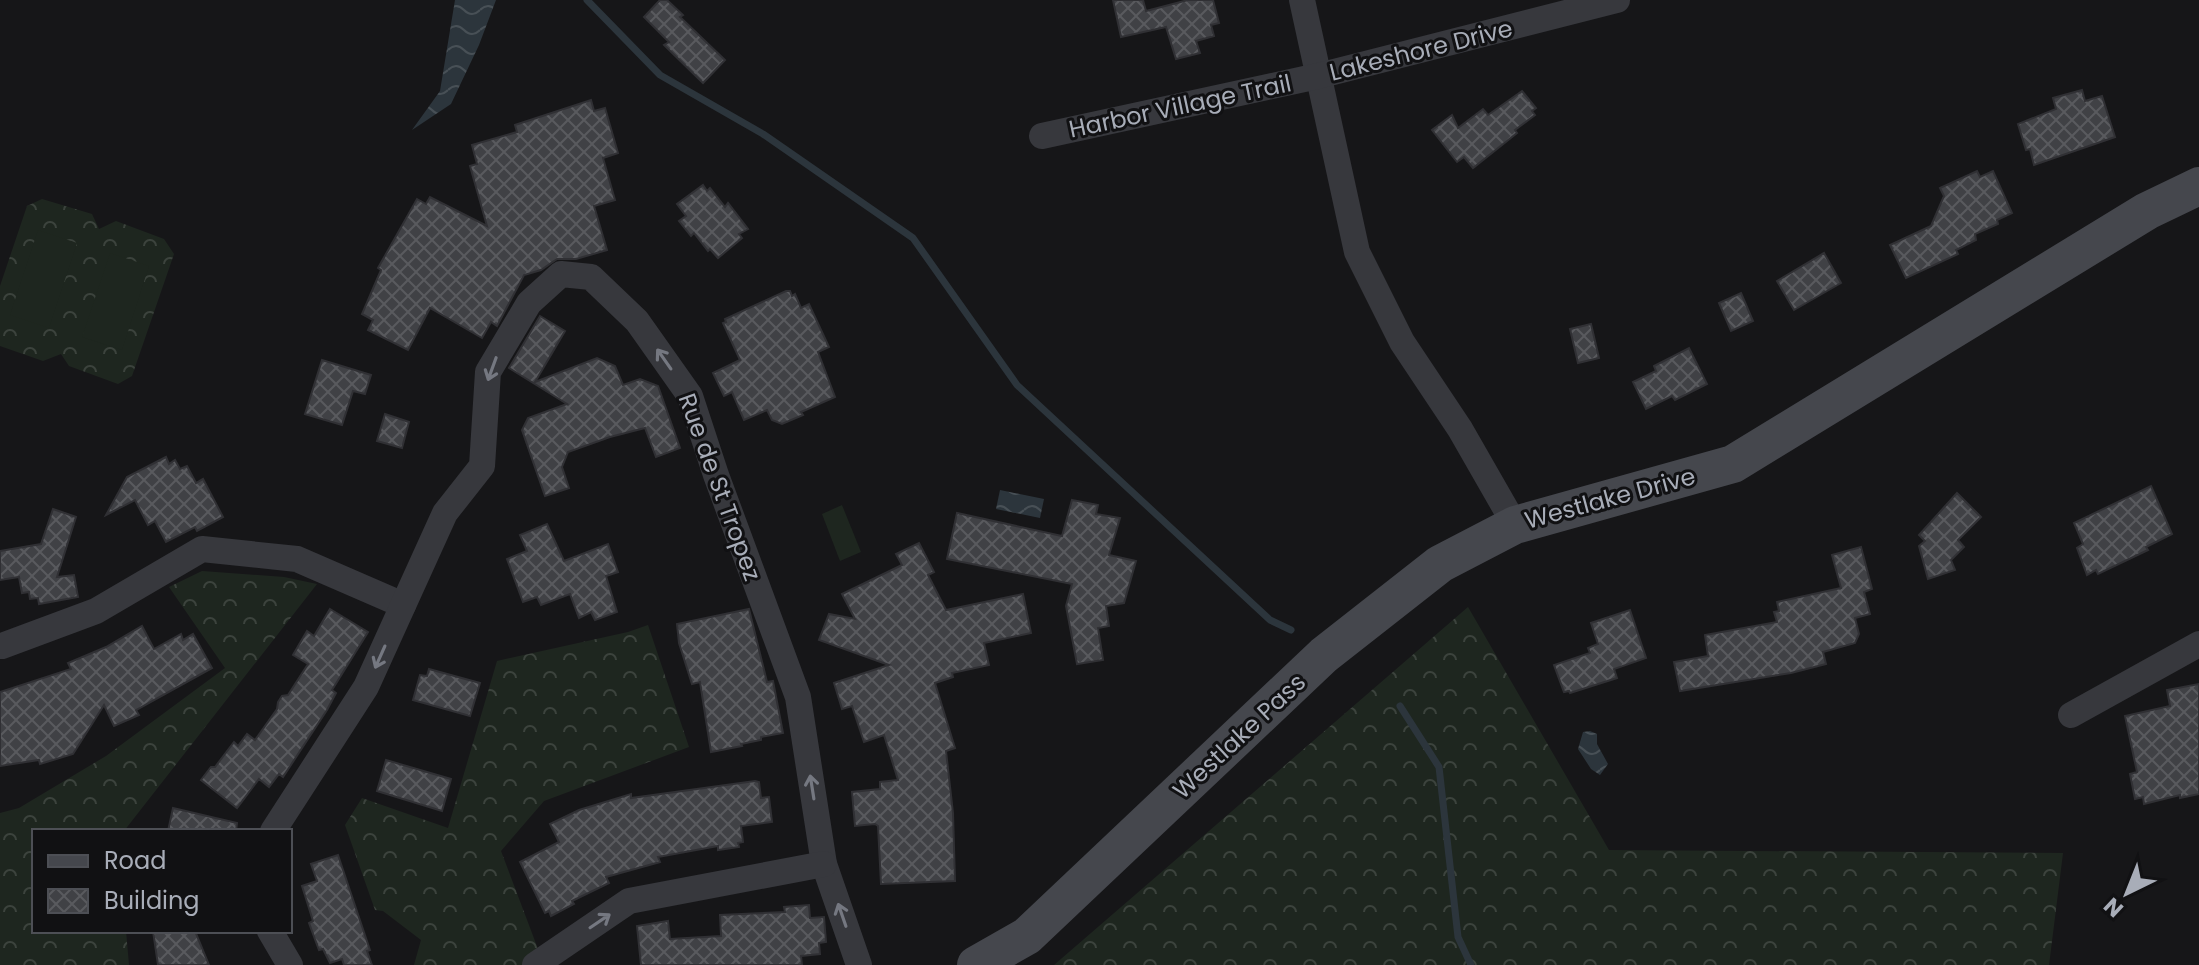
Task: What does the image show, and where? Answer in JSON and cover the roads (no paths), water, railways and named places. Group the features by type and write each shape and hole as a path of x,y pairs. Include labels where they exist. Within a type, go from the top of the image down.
{"street":[{"name":"Westlake Drive","path":"1302,0 1357,252 1402,342 1460,429 1515,525 1733,464 2147,211 2199,186"},
{"name":"Lakeshore Drive","path":"1318,76 1617,0"},
{"name":"Harbor Village Trail","path":"1042,136 1318,76"},
{"name":"Rue de St Tropez","path":"274,829 366,687 445,513 482,466 488,372 507,337 529,303 561,274 591,277 637,321 690,396 798,697 824,864 859,965"},
{"name":"Westlake Pass","path":"976,965 1027,936 1324,655 1440,564 1515,525"},
{"path":"2,646 96,611 202,549 297,559 403,605"},
{"path":"2071,715 2199,644"},
{"path":"535,965 629,901 824,864"},
{"path":"271,933 290,965"}],"water":[{"path":"455,0 496,0 451,104 412,130 440,91"},
{"path":"1000,490 1044,499 1040,518 996,509"},
{"path":"1583,732 1597,734 1597,744 1608,764 1600,775 1591,769 1578,749"}],"waterway":[{"path":"587,0 660,75 763,134 913,238 1017,385 1270,620 1291,630"},
{"path":"1400,706 1439,767 1458,937 1471,965"}]}
